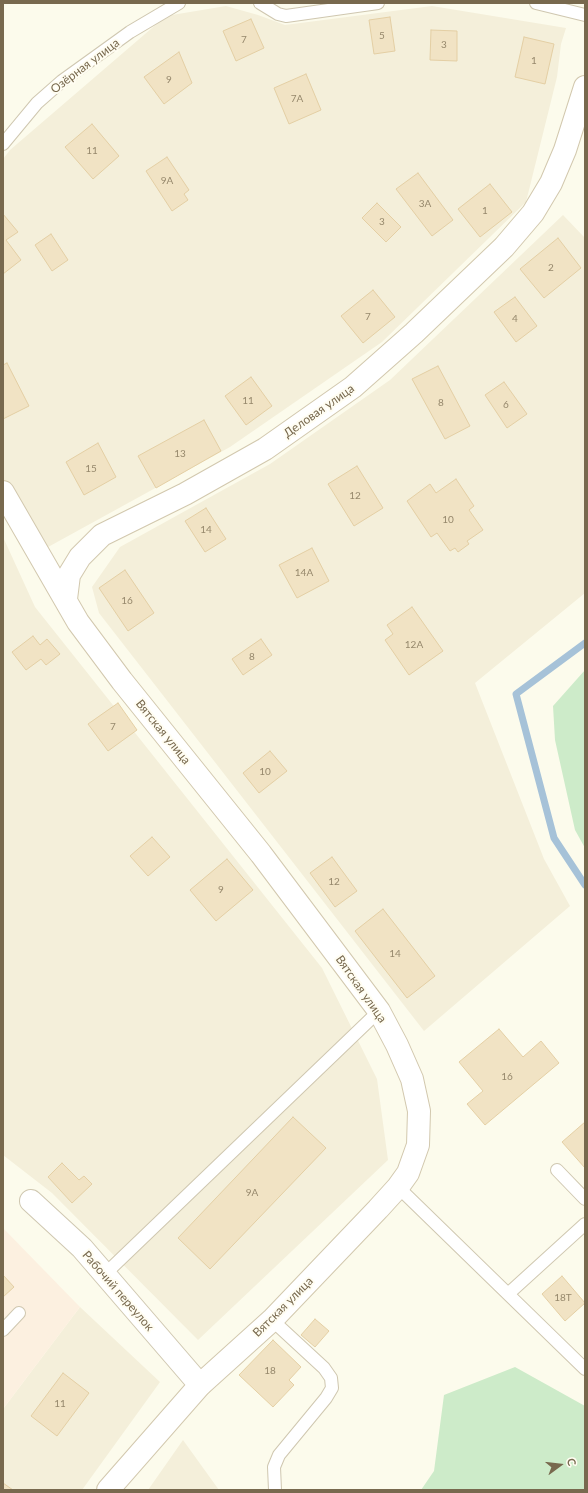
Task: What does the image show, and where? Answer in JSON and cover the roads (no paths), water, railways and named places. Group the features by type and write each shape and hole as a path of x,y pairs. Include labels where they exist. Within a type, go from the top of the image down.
{"street":[{"name":"Деловая улица","path":"66,600 69,575 80,557 102,535 185,494 265,449 353,388 414,334 504,247 533,213 551,182 565,150 585,87"},
{"name":"Вятская улица","path":"3,492 78,622 122,681 261,854 379,1011 397,1045 412,1079 419,1112 418,1144 408,1173 398,1187 272,1320 200,1385 108,1490"},
{"name":"Рабочий переулок","path":"31,1201 82,1248 104,1276 200,1385"}],"lane":[{"name":"Озёрная улица","path":"3,144 37,103 62,81 130,32 179,3"},
{"path":"260,3 278,14 286,16 378,3"},
{"path":"536,3 585,15"},
{"path":"104,1276 379,1011"},
{"path":"557,1170 585,1199"},
{"path":"398,1187 585,1369"},
{"path":"508,1294 585,1224"},
{"path":"3,1330 20,1313"},
{"path":"272,1320 324,1368 331,1378 332,1388 326,1398 279,1455 274,1467 275,1490"}],"waterway":[{"path":"585,643 516,694 554,838 585,885"}]}
